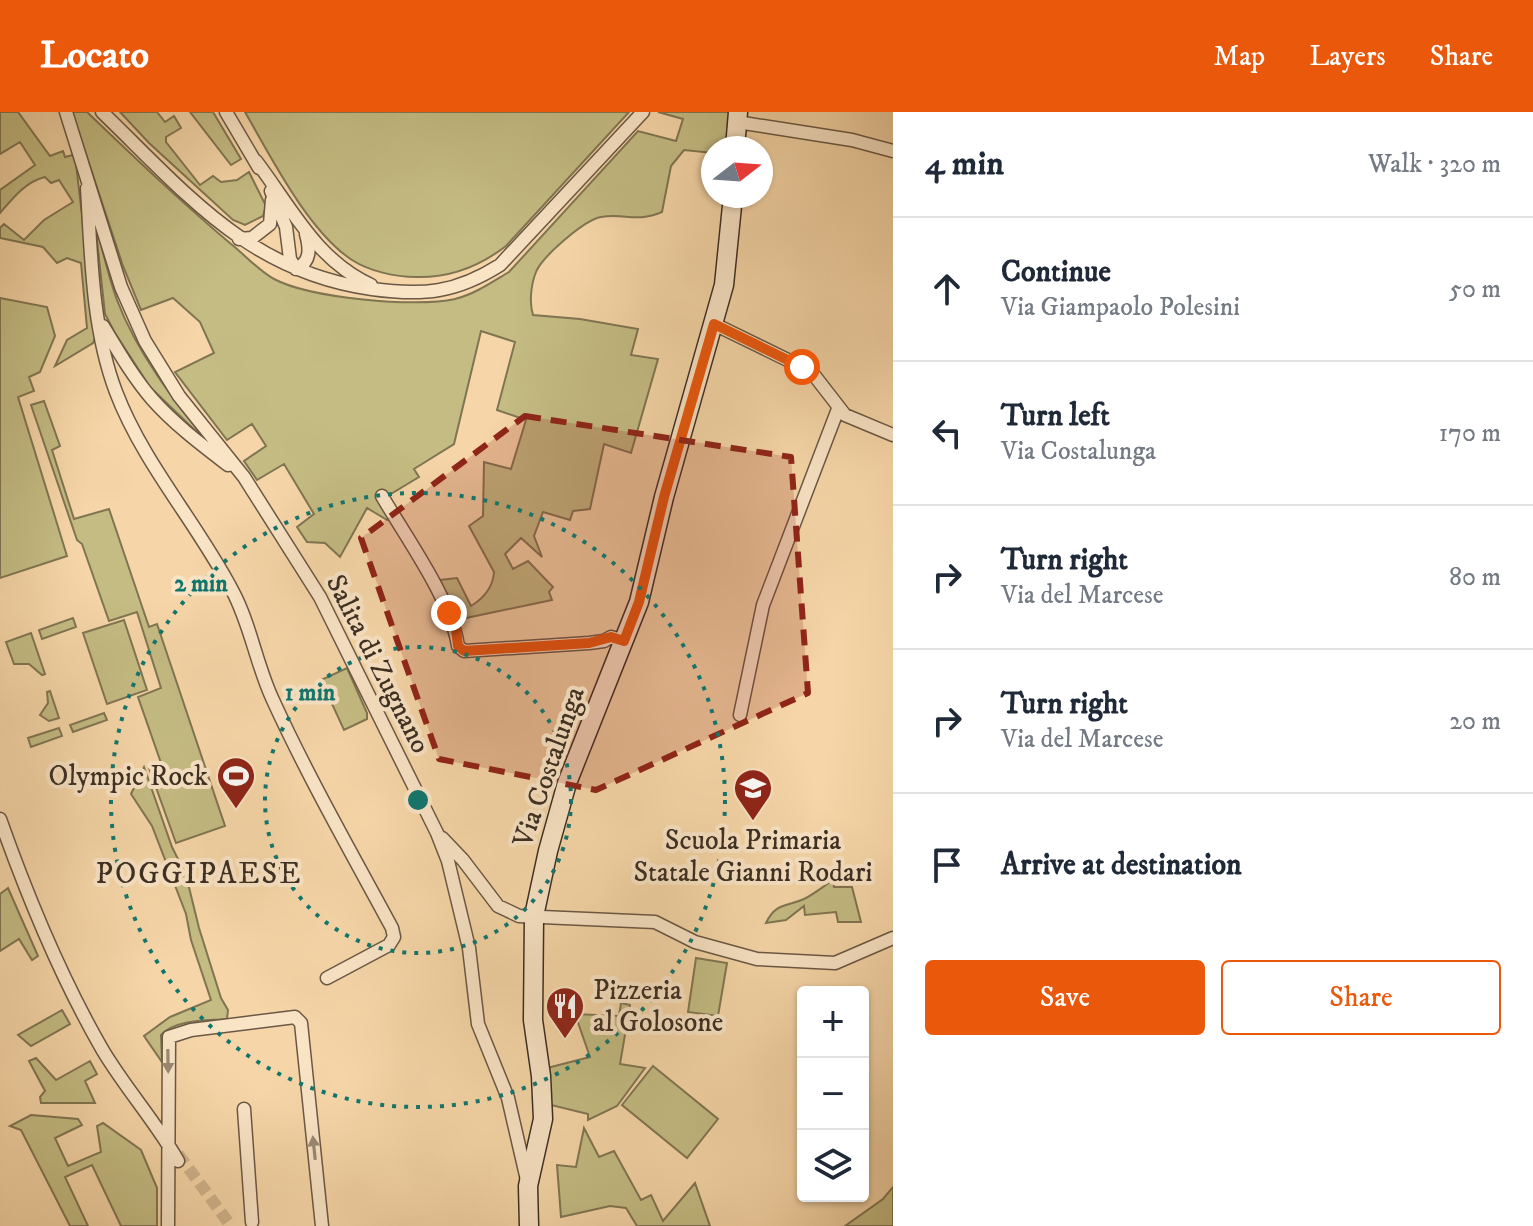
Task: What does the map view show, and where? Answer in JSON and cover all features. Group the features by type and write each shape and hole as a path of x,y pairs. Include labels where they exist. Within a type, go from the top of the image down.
{"street":[{"name":"Salita di Zugnano","path":"66,112 121,287 145,341 179,396 244,477 320,597 437,833 448,861 469,948 478,1024 508,1098 528,1186"},
{"path":"102,112 167,178 239,239 296,269 339,283 383,291 426,293 456,288 481,278 500,265 643,112"},
{"path":"226,112 306,234 336,265 383,291"},
{"path":"737,117 893,151"},
{"path":"256,161 286,227 290,259 296,269"},
{"path":"85,169 99,320 109,369 127,415 234,593 266,685 285,726 392,928 394,937 389,945 327,978"},
{"path":"239,239 252,238 270,224 272,193"},
{"name":"Via Costalunga","path":"529,1226 528,1186 543,1119 540,1065 533,1020 534,916 567,783 639,602 664,497 724,285 732,208"},
{"path":"296,269 305,263 309,254 306,234"},
{"path":"99,320 133,376 154,401 200,444 244,477"},
{"path":"714,324 814,375 838,409 853,420 893,435"},
{"path":"740,715 763,605 838,409"},
{"path":"382,496 449,613 456,629 458,646 464,651 589,643 611,637 624,641"},
{"path":"0,819 2,833 35,912 85,1019 104,1052 175,1153"},
{"path":"437,833 463,860 498,906 519,916 655,922 695,942 757,959 835,963 893,938"},
{"path":"168,1226 175,1153 169,1099 169,1037 191,1030 299,1018 322,1226"},
{"path":"244,1109 252,1222"}],"highlighted area":[{"path":"525,416 791,457 808,693 596,790 439,759 361,538"}],"shaded area":[{"path":"0,112 18,112 50,156 63,151 65,157 73,155 76,164 96,335 93,343 55,366 67,340 87,328 81,263 67,258 57,263 43,247 0,238 0,228 4,224 24,240 44,220 73,202 59,180 51,183 45,177 25,187 0,213 0,190 35,165 20,142 0,154"},
{"path":"72,112 87,112 194,212 274,279 290,286 363,300 437,302 462,297 509,272 638,131 676,141 683,119 658,112 731,112 729,136 701,136 701,152 684,150 671,166 662,212 645,217 609,216 594,220 564,240 536,272 531,294 533,315 638,329 631,355 658,359 631,453 604,444 590,509 573,511 570,520 543,512 534,536 542,557 521,538 505,554 513,569 528,561 553,587 549,592 552,600 461,619 439,580 457,578 471,606 484,596 492,583 494,572 469,526 483,516 484,462 511,469 526,420 497,410 515,342 481,331 454,444 414,469 419,477 386,497 391,519 387,520 367,508 340,557 325,543 307,542 297,527 314,514 284,464 257,480 244,461 266,446 252,424 227,440 175,372 214,353 200,322 173,298 141,310 123,266"},
{"path":"120,112 157,112 165,122 174,116 181,128 166,137 166,142 200,185 213,176 221,182 237,180 249,172 266,206 263,216 245,225 233,220"},
{"path":"190,112 213,112 241,159 231,165"},
{"path":"245,112 629,112 506,246 464,269 416,277 391,275 366,267 336,247 320,231 292,192"},
{"path":"95,222 125,320 145,357 207,442 150,387 105,314"},
{"path":"0,298 47,307 55,336 40,372 29,377 34,391 18,397 67,556 0,578"},
{"path":"44,401 60,446 52,450 74,519 109,509 149,627 157,624 225,826 176,843 149,768 161,763 138,697 161,688 137,612 109,621 82,544 77,540 31,405"},
{"path":"73,618 76,627 42,639 39,630"},
{"path":"124,620 147,690 107,704 83,633"},
{"path":"31,633 45,674 42,675 29,664 14,664 6,642"},
{"path":"347,668 367,719 344,730 321,680"},
{"path":"50,691 59,718 49,721 40,715 48,703 47,692"},
{"path":"104,713 107,720 73,732 70,725"},
{"path":"59,728 62,736 31,747 28,738"},
{"path":"144,767 172,847 186,875 199,928 221,998 228,1010 227,1019 192,1022 167,1030 161,1035 162,1062 144,1036 170,1017 211,1000 191,940 186,914 152,826 131,794"},
{"path":"833,880 834,887 852,887 861,922 838,922 836,912 805,915 804,906 786,920 766,923 778,908 804,899"},
{"path":"8,888 38,956 32,960 19,939 0,951 0,894"},
{"path":"696,958 727,963 718,1016 688,1012"},
{"path":"621,1003 630,1005 620,1064 645,1068 617,1106 588,1120 588,1114 551,1105 547,1068 590,1057 575,1014 619,1016"},
{"path":"62,1010 70,1024 31,1046 18,1035"},
{"path":"36,1058 56,1080 90,1061 97,1074 85,1081 95,1103 41,1103 40,1097 45,1091 29,1061"},
{"path":"653,1066 718,1119 687,1158 622,1105"},
{"path":"31,1115 78,1119 82,1125 55,1138 68,1166 101,1152 97,1126 103,1123 141,1150 157,1188 157,1226 121,1226 92,1165 65,1177 88,1226 70,1226 21,1130 10,1126"},
{"path":"584,1128 599,1157 614,1151 641,1200 651,1195 663,1221 695,1183 710,1226 637,1226 626,1208 610,1206 561,1217 557,1165 576,1167"},
{"path":"893,1187 893,1226 845,1226 883,1199"}],"tunnel":[{"path":"178,1154 231,1226"}],"place":[{"name":"Olympic Rock","path":"236,810"},
{"name":"Scuola Primaria Statale Gianni Rodari","path":"753,822"},
{"name":"Pizzeria al Golosone","path":"565,1040"}],"district":[{"name":"POGGIPAESE","path":"199,874"}],"route":[{"path":"449,613 456,629 458,646 464,651 589,643 611,637 624,641 639,602 664,497 714,324 802,367"}]}
